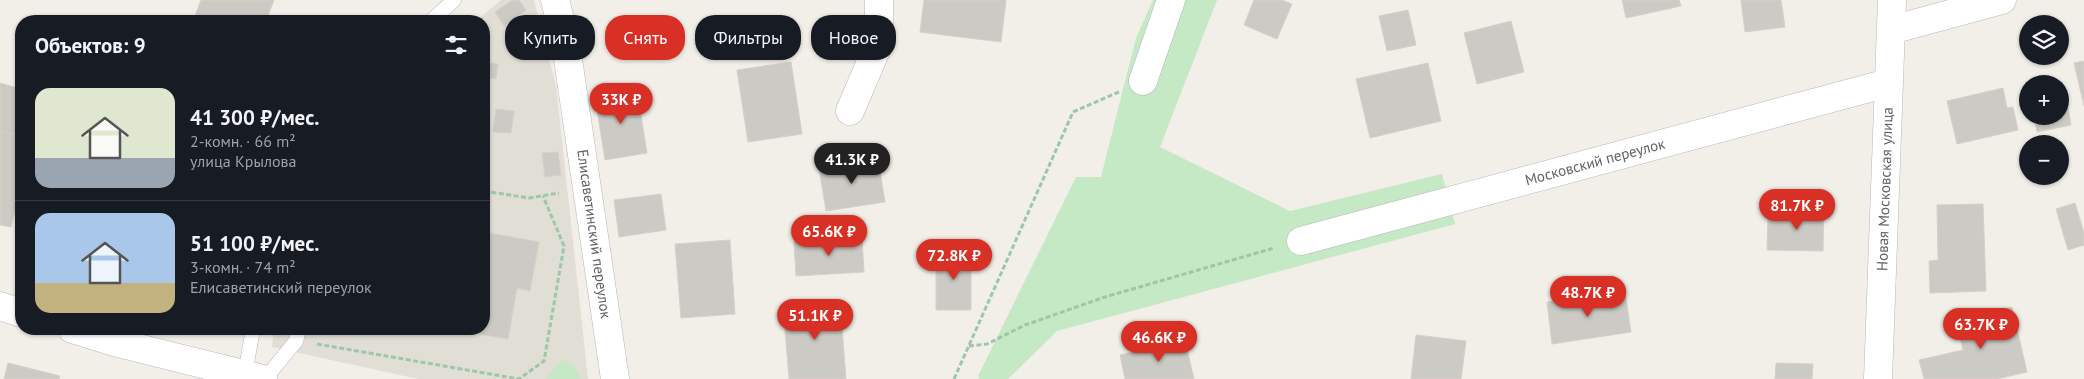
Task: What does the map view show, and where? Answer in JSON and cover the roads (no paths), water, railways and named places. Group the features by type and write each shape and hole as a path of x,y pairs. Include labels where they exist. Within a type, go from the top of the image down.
{"street":[{"name":"Елисаветинский переулок","path":"555,0 566,48 615,379"},
{"path":"850,111 879,43 879,0"},
{"path":"1144,82 1171,0"},
{"name":"Новая Московская улица","path":"1878,379 1892,0"},
{"path":"1891,30 2002,0"},
{"name":"Московский переулок","path":"1301,240 1888,83"},
{"path":"0,306 15,311"},
{"path":"91,335 258,378"}],"lane":[{"path":"438,15 454,0"},
{"path":"254,335 258,378"},
{"path":"258,378 297,335"}]}
